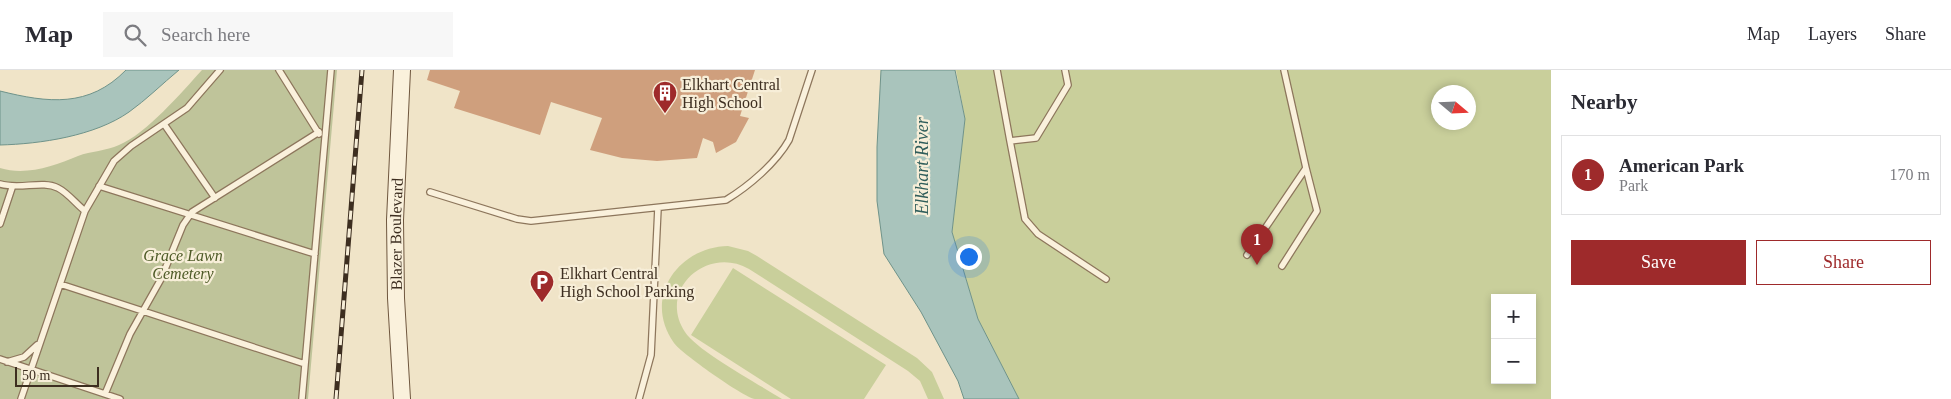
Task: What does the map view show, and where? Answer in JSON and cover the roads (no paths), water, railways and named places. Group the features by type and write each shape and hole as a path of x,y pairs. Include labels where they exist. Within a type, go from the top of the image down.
{"main road":[{"name":"Blazer Boulevard","path":"402,70 395,220 396,298 402,399"}],"lane":[{"path":"21,399 85,211 114,161 131,146 187,108 220,70"},
{"path":"279,70 319,132 324,146"},
{"path":"302,399 331,70"},
{"path":"430,192 517,219 531,221 709,204 726,200 738,192 784,149 812,70"},
{"path":"997,70 1025,219 1038,234 1106,279"},
{"path":"1010,141 1036,138 1068,85 1066,70"},
{"path":"1282,266 1317,211 1284,70"},
{"path":"164,124 215,198"},
{"path":"105,394 130,334 161,280 183,225 190,215 319,132"},
{"path":"1247,254 1306,168"},
{"path":"0,184 12,188 36,185 56,187 85,211"},
{"path":"99,186 315,254"},
{"path":"0,224 12,188"},
{"path":"639,399 651,355 658,208"},
{"path":"60,284 306,364"},
{"path":"7,362 24,357 40,342"},
{"path":"0,359 120,399"}],"water":[{"path":"126,70 179,70 129,112 100,127 67,137 32,143 0,145 0,91 51,100 83,97 112,82"},
{"name":"Elkhart River","path":"881,70 955,70 965,119 952,232 978,319 1019,399 964,399 958,381 921,312 884,254 877,201 877,147"}],"railway":[{"path":"336,399 362,70"}],"place":[{"name":"Elkhart Central High School","path":"665,114"},
{"name":"American Park","path":"1257,265"},
{"name":"Elkhart Central High School Parking","path":"542,303"}],"park label":[{"name":"Grace Lawn Cemetery","path":"183,264"}]}
